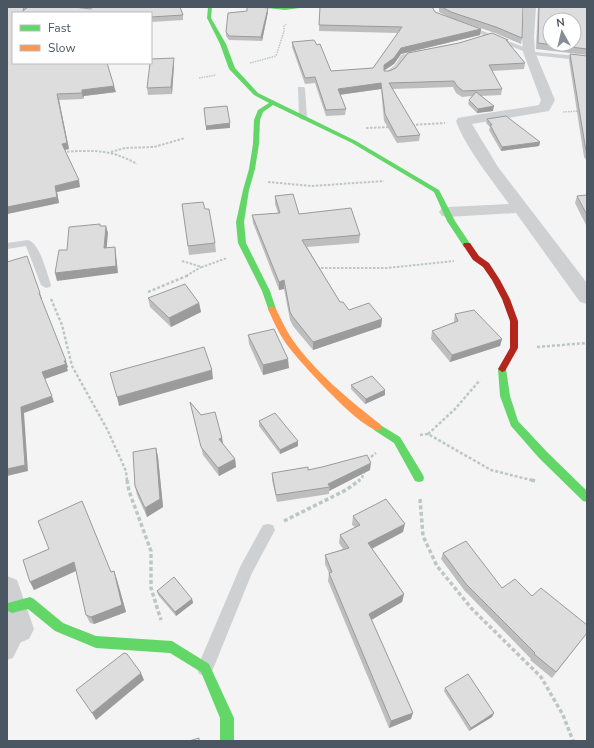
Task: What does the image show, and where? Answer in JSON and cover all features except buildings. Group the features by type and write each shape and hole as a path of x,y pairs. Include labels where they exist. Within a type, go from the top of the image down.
{"street":[{"path":"210,7 209,18 223,44 232,69 256,94 354,142 437,192 455,227 476,258 486,265 506,299 514,322 514,348 502,368 505,396 514,423 543,455 587,498"},
{"path":"260,7 301,7"},
{"path":"414,7 434,12 456,7"},
{"path":"530,7 528,52 548,100 544,108 463,120 466,130 484,156 587,297"},
{"path":"272,103 260,111 257,120 256,144 240,222 242,243 288,340 306,362 347,404 375,426 397,440 418,478"},
{"path":"448,212 522,208"},
{"path":"11,619 30,603 60,627 96,642 172,647 205,668 227,718 227,741"}],"lane":[{"path":"456,23 492,35 528,52 587,59"},
{"path":"477,39 492,35"},
{"path":"387,74 398,66 403,56 425,51"},
{"path":"301,88 303,118"},
{"path":"7,246 28,243 32,247 46,285"},
{"path":"205,668 246,570 268,530"}],"path":[{"path":"232,69 276,56 284,31 284,26 301,7"},
{"path":"544,108 563,112 586,111"},
{"path":"406,126 463,120"},
{"path":"340,135 347,131 391,127"},
{"path":"111,152 125,148 154,147 176,142 185,138"},
{"path":"61,153 90,150 111,152 122,155 136,164"},
{"path":"250,179 280,184 308,186 337,186 385,181"},
{"path":"148,292 192,274 202,267 247,252"},
{"path":"311,269 387,268 476,258"},
{"path":"182,261 202,267"},
{"path":"46,285 62,325 72,366 107,429 126,471 129,491 151,551 151,588 172,647"},
{"path":"514,348 587,343"},
{"path":"428,434 456,409 474,385 489,372 502,368"},
{"path":"418,478 422,536 437,566 472,609 541,677 563,715 573,741"}],"traffic: fast":[{"path":"210,7 209,18 223,44 232,69 256,94 354,142 437,191 451,221 467,245"},
{"path":"260,7 285,9 305,7"},
{"path":"272,103 260,111 257,120 256,144 252,169 246,190 240,222 242,243 266,291 272,309"},
{"path":"502,369 505,396 514,423 543,455 587,498"},
{"path":"377,427 397,440 419,478"},
{"path":"12,607 30,603 59,627 96,642 172,647 205,668 227,718 227,741"}],"traffic: slow":[{"path":"415,7 456,7"},
{"path":"272,309 288,340 306,362 347,404 377,427"}],"traffic: jam":[{"path":"467,245 476,258 486,265 496,280 506,299 514,321 514,348 502,369"}]}
